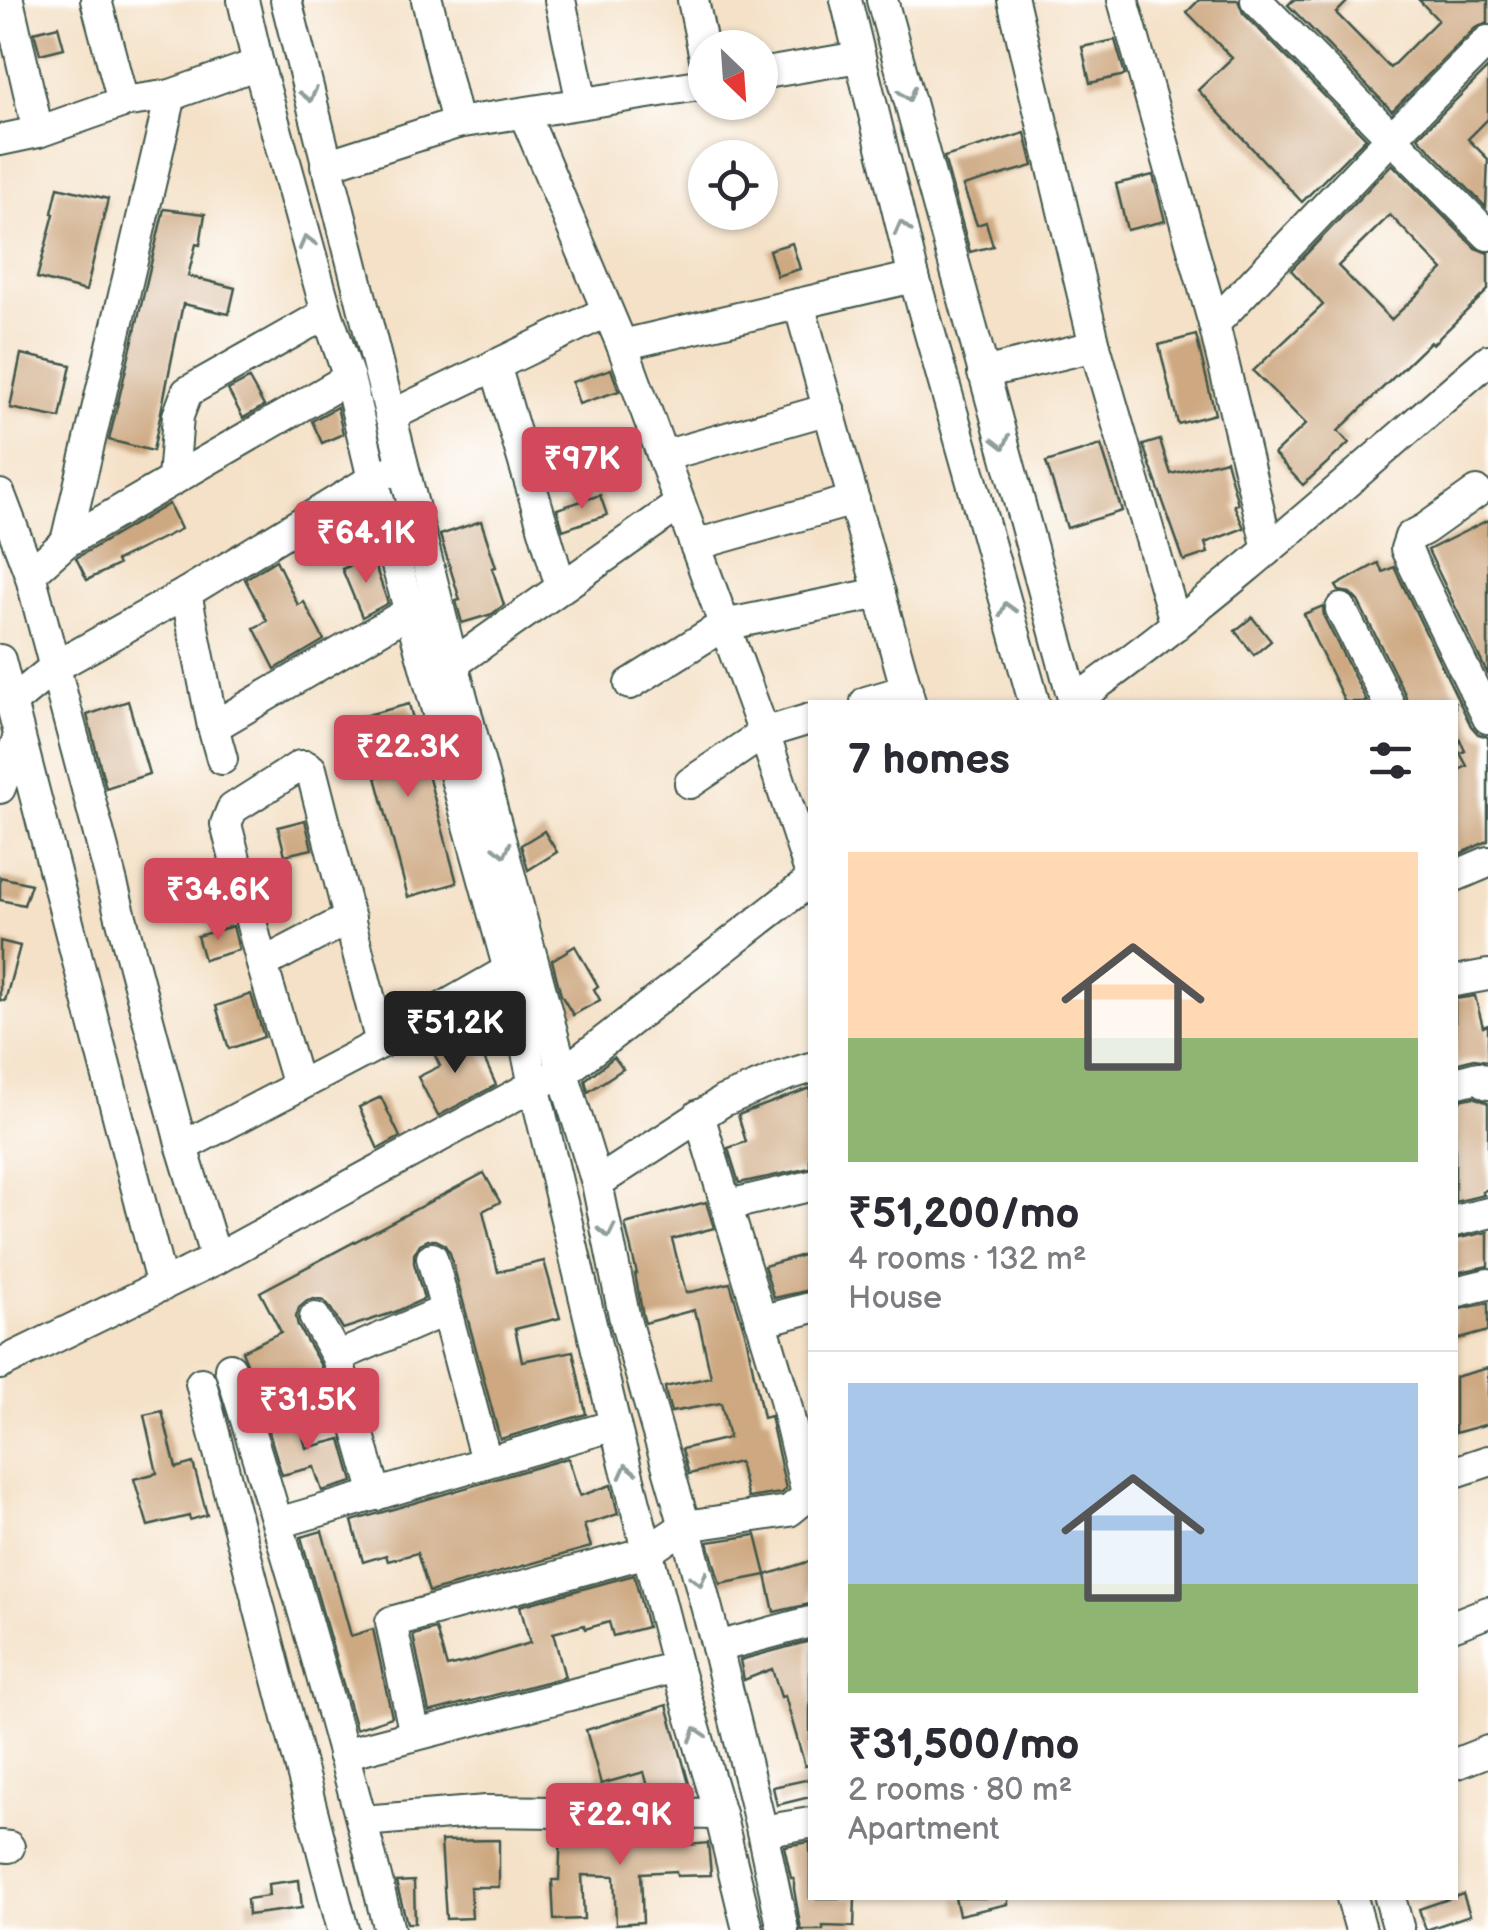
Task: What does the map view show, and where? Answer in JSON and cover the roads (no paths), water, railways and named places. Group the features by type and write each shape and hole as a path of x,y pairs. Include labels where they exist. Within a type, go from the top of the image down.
{"street":[{"path":"8,0 38,132"},
{"path":"96,0 123,102"},
{"path":"243,0 509,970 615,1425 748,1930"},
{"path":"286,0 454,664 563,1073 597,1183 625,1320 717,1647 783,1930"},
{"path":"426,0 457,123"},
{"path":"560,0 582,103"},
{"path":"693,0 699,30"},
{"path":"846,0 914,277 1033,700"},
{"path":"882,0 1073,700"},
{"path":"1013,0 1095,346 1176,625"},
{"path":"1124,0 1214,324 1268,549"},
{"path":"1256,0 1488,235"},
{"path":"1214,324 1488,41"},
{"path":"778,71 860,57"},
{"path":"0,140 38,132 123,102 171,94 258,64"},
{"path":"326,165 457,123 688,87"},
{"path":"66,542 171,94"},
{"path":"524,113 622,346 764,733 808,866"},
{"path":"622,346 914,277"},
{"path":"799,304 908,696 880,700"},
{"path":"390,416 606,312"},
{"path":"173,480 178,416 188,392 327,313"},
{"path":"983,372 1095,346"},
{"path":"1077,700 1268,549 1488,360"},
{"path":"495,365 561,586"},
{"path":"30,574 66,542 348,378"},
{"path":"662,456 829,409"},
{"path":"10,704 55,667 373,479 403,466"},
{"path":"0,496 30,574 182,1147 216,1259"},
{"path":"1484,497 1410,537 1406,549 1488,718"},
{"path":"695,545 854,500"},
{"path":"454,664 680,504"},
{"path":"186,593 222,759"},
{"path":"630,684 724,625 880,593"},
{"path":"1341,609 1387,700"},
{"path":"213,727 409,612"},
{"path":"0,660 162,1286"},
{"path":"690,783 764,733 808,720"},
{"path":"0,788 19,736"},
{"path":"298,1086 226,824 232,808 300,766 310,769 380,1043"},
{"path":"1458,875 1488,862"},
{"path":"0,1364 216,1259 563,1073 808,882"},
{"path":"262,964 350,918"},
{"path":"182,1147 509,970"},
{"path":"1458,980 1488,974"},
{"path":"597,1183 723,1101 808,1069"},
{"path":"1458,1082 1478,1077 1488,1084"},
{"path":"415,1735 390,1622 647,1552 685,1526 789,1510 804,1499 797,1393 761,1321 699,1115"},
{"path":"728,1205 808,1186"},
{"path":"1458,1220 1488,1213"},
{"path":"432,1258 486,1461"},
{"path":"1458,1291 1488,1284"},
{"path":"761,1321 808,1309"},
{"path":"336,1357 446,1310"},
{"path":"315,1318 336,1357 376,1495"},
{"path":"230,1368 278,1523 389,1930"},
{"path":"201,1383 343,1930"},
{"path":"278,1523 615,1425"},
{"path":"1458,1471 1488,1461"},
{"path":"1458,1620 1488,1612"},
{"path":"717,1647 808,1623"},
{"path":"343,1754 676,1667"},
{"path":"1458,1763 1488,1751"},
{"path":"362,1821 486,1811 720,1814"},
{"path":"762,1831 808,1823"},
{"path":"1353,1900 1361,1930"},
{"path":"1391,1900 1399,1930"}]}
